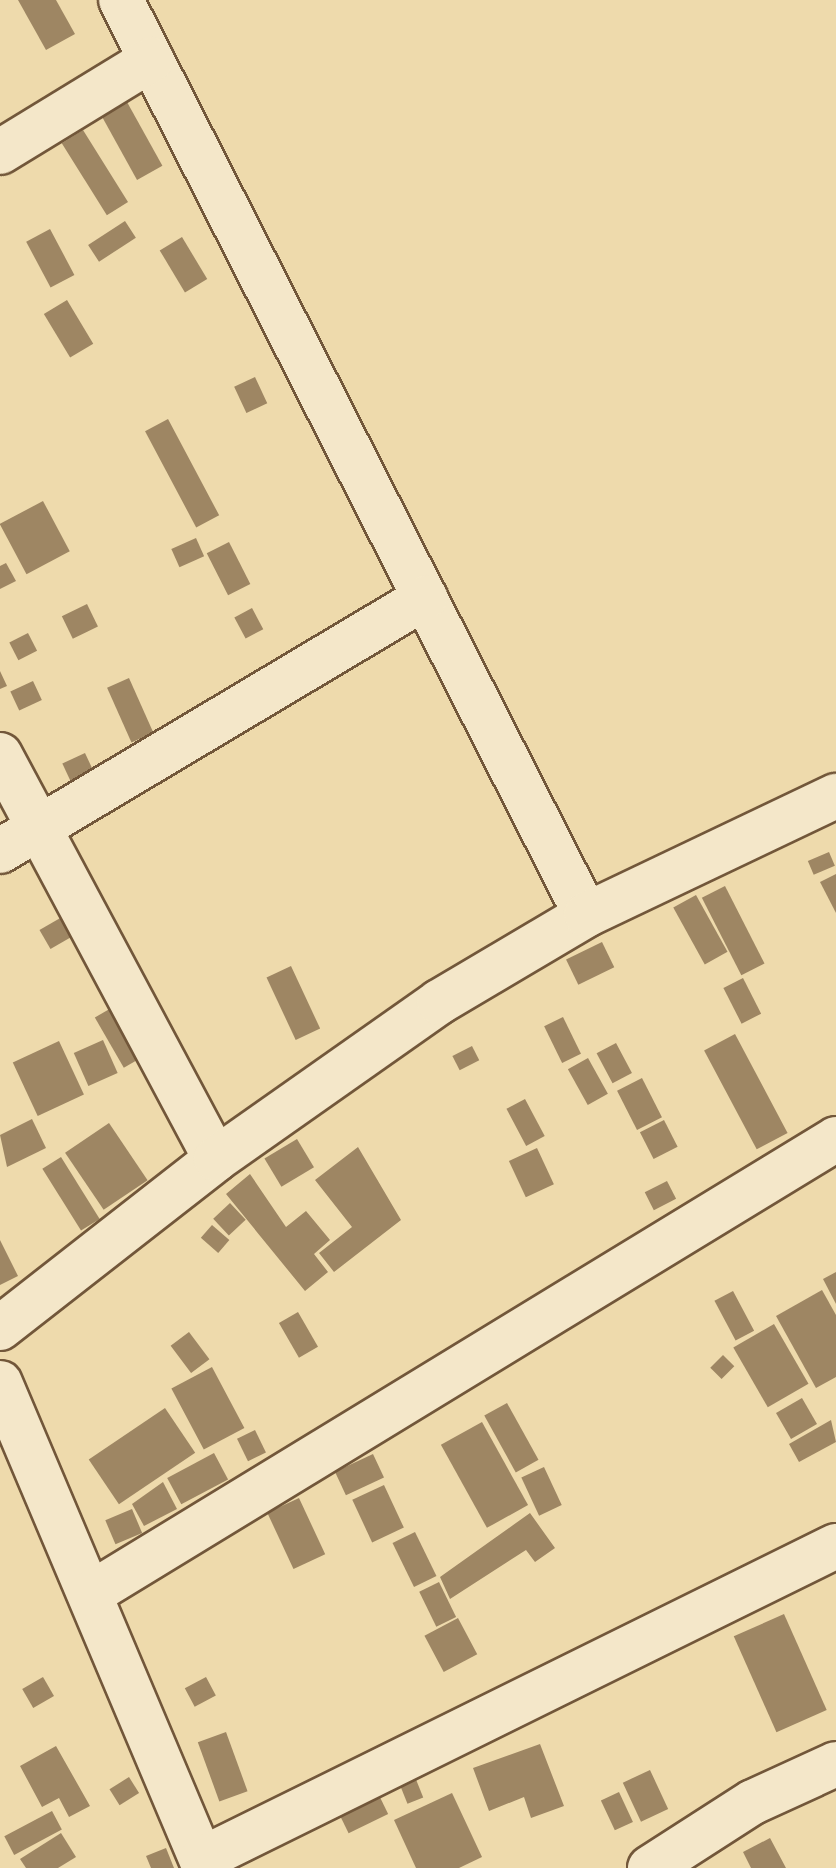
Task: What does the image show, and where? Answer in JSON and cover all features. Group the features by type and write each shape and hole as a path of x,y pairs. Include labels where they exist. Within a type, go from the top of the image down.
{"street":[{"path":"121,0 586,915"},
{"path":"0,152 151,60"},
{"path":"0,851 425,598"},
{"path":"0,755 216,1159"},
{"path":"0,1328 216,1159 439,1002 586,915 836,796"},
{"path":"90,1594 836,1139"},
{"path":"0,1383 204,1864 836,1546"},
{"path":"650,1868 753,1802 836,1764"}],"building":[{"path":"18,0 56,0 75,34 46,50"},
{"path":"127,102 162,166 137,180 102,116"},
{"path":"83,130 128,202 107,215 62,143"},
{"path":"125,221 136,238 99,262 88,245"},
{"path":"50,229 74,275 51,288 26,242"},
{"path":"182,237 207,279 185,292 160,250"},
{"path":"67,300 93,344 70,358 44,314"},
{"path":"255,377 267,403 246,413 234,387"},
{"path":"168,419 219,515 196,527 145,431"},
{"path":"43,501 70,551 26,574 0,524"},
{"path":"196,538 204,556 179,567 171,549"},
{"path":"229,542 250,584 228,595 207,553"},
{"path":"6,563 16,581 0,589 0,566"},
{"path":"87,604 98,626 73,639 62,616"},
{"path":"252,608 263,629 246,639 234,617"},
{"path":"28,633 37,651 18,660 9,643"},
{"path":"0,671 7,686 0,689"},
{"path":"129,678 153,733 131,743 107,688"},
{"path":"33,681 42,700 19,711 10,692"},
{"path":"85,753 94,772 71,783 62,764"},
{"path":"829,852 835,866 814,875 808,861"},
{"path":"836,874 836,913 820,882"},
{"path":"725,886 764,964 741,975 702,898"},
{"path":"696,895 728,952 705,964 673,908"},
{"path":"62,917 73,936 50,949 39,930"},
{"path":"602,942 614,967 578,985 566,960"},
{"path":"291,966 320,1029 296,1040 267,977"},
{"path":"743,978 761,1014 742,1024 723,988"},
{"path":"113,1007 142,1057 124,1068 95,1018"},
{"path":"563,1017 581,1054 562,1063 544,1026"},
{"path":"735,1034 788,1133 757,1149 704,1050"},
{"path":"103,1040 118,1073 88,1086 74,1053"},
{"path":"59,1041 84,1094 38,1116 13,1063"},
{"path":"616,1043 632,1073 613,1083 597,1053"},
{"path":"472,1046 479,1060 460,1070 452,1056"},
{"path":"588,1058 608,1094 588,1105 568,1069"},
{"path":"642,1078 662,1117 637,1130 617,1091"},
{"path":"525,1099 545,1136 526,1146 506,1109"},
{"path":"32,1119 46,1148 7,1167 0,1135"},
{"path":"664,1120 678,1147 654,1159 640,1132"},
{"path":"109,1123 148,1180 104,1210 65,1153"},
{"path":"297,1139 314,1167 281,1187 264,1159"},
{"path":"358,1147 401,1220 334,1272 319,1253 352,1227 315,1180"},
{"path":"537,1148 554,1184 526,1197 509,1161"},
{"path":"61,1157 100,1219 81,1231 42,1169"},
{"path":"250,1174 286,1227 306,1211 330,1240 314,1254 328,1272 305,1291 226,1194"},
{"path":"667,1181 676,1199 654,1210 645,1192"},
{"path":"230,1203 246,1220 229,1236 213,1219"},
{"path":"212,1225 229,1240 218,1253 201,1238"},
{"path":"0,1240 18,1276 0,1285"},
{"path":"836,1272 836,1304 823,1279"},
{"path":"822,1290 836,1315 836,1377 816,1388 776,1316"},
{"path":"733,1291 754,1331 736,1341 714,1301"},
{"path":"298,1312 318,1347 299,1358 279,1323"},
{"path":"774,1324 809,1384 768,1407 733,1348"},
{"path":"189,1332 209,1359 191,1373 171,1346"},
{"path":"723,1355 734,1366 722,1379 710,1368"},
{"path":"212,1367 244,1428 204,1450 171,1389"},
{"path":"802,1398 817,1424 791,1439 776,1413"},
{"path":"507,1403 539,1460 516,1472 484,1416"},
{"path":"165,1408 195,1453 119,1504 89,1459"},
{"path":"831,1420 836,1442 799,1462 789,1444"},
{"path":"482,1422 528,1505 487,1528 441,1445"},
{"path":"255,1430 266,1452 248,1461 237,1439"},
{"path":"214,1453 228,1479 181,1504 167,1478"},
{"path":"373,1454 384,1478 346,1495 335,1472"},
{"path":"544,1467 562,1505 539,1516 521,1478"},
{"path":"163,1482 177,1509 144,1526 132,1504"},
{"path":"384,1485 404,1528 372,1542 352,1500"},
{"path":"299,1498 325,1554 293,1569 267,1513"},
{"path":"132,1509 142,1533 115,1544 105,1520"},
{"path":"530,1513 555,1548 535,1562 526,1550 450,1599 440,1577"},
{"path":"415,1532 436,1576 414,1587 393,1543"},
{"path":"439,1582 456,1617 436,1627 419,1592"},
{"path":"784,1614 827,1710 776,1732 734,1636"},
{"path":"458,1618 477,1654 444,1672 424,1636"},
{"path":"43,1677 54,1696 33,1708 22,1689"},
{"path":"206,1677 216,1696 195,1707 185,1688"},
{"path":"226,1732 248,1791 219,1801 198,1742"},
{"path":"540,1744 564,1806 531,1818 524,1797 489,1811 473,1768"},
{"path":"56,1746 90,1806 69,1817 59,1798 42,1807 20,1766"},
{"path":"650,1770 668,1809 641,1822 623,1783"},
{"path":"129,1777 139,1793 120,1805 109,1789"},
{"path":"415,1777 423,1797 407,1804 399,1783"},
{"path":"375,1787 388,1814 349,1833 335,1806"},
{"path":"619,1792 633,1822 615,1830 601,1800"},
{"path":"452,1793 482,1857 459,1868 416,1868 394,1820"},
{"path":"52,1811 62,1830 14,1855 4,1836"},
{"path":"61,1833 76,1857 58,1868 26,1868 20,1859"},
{"path":"770,1838 786,1868 751,1868 743,1852"},
{"path":"166,1848 174,1868 151,1868 146,1856"}]}
